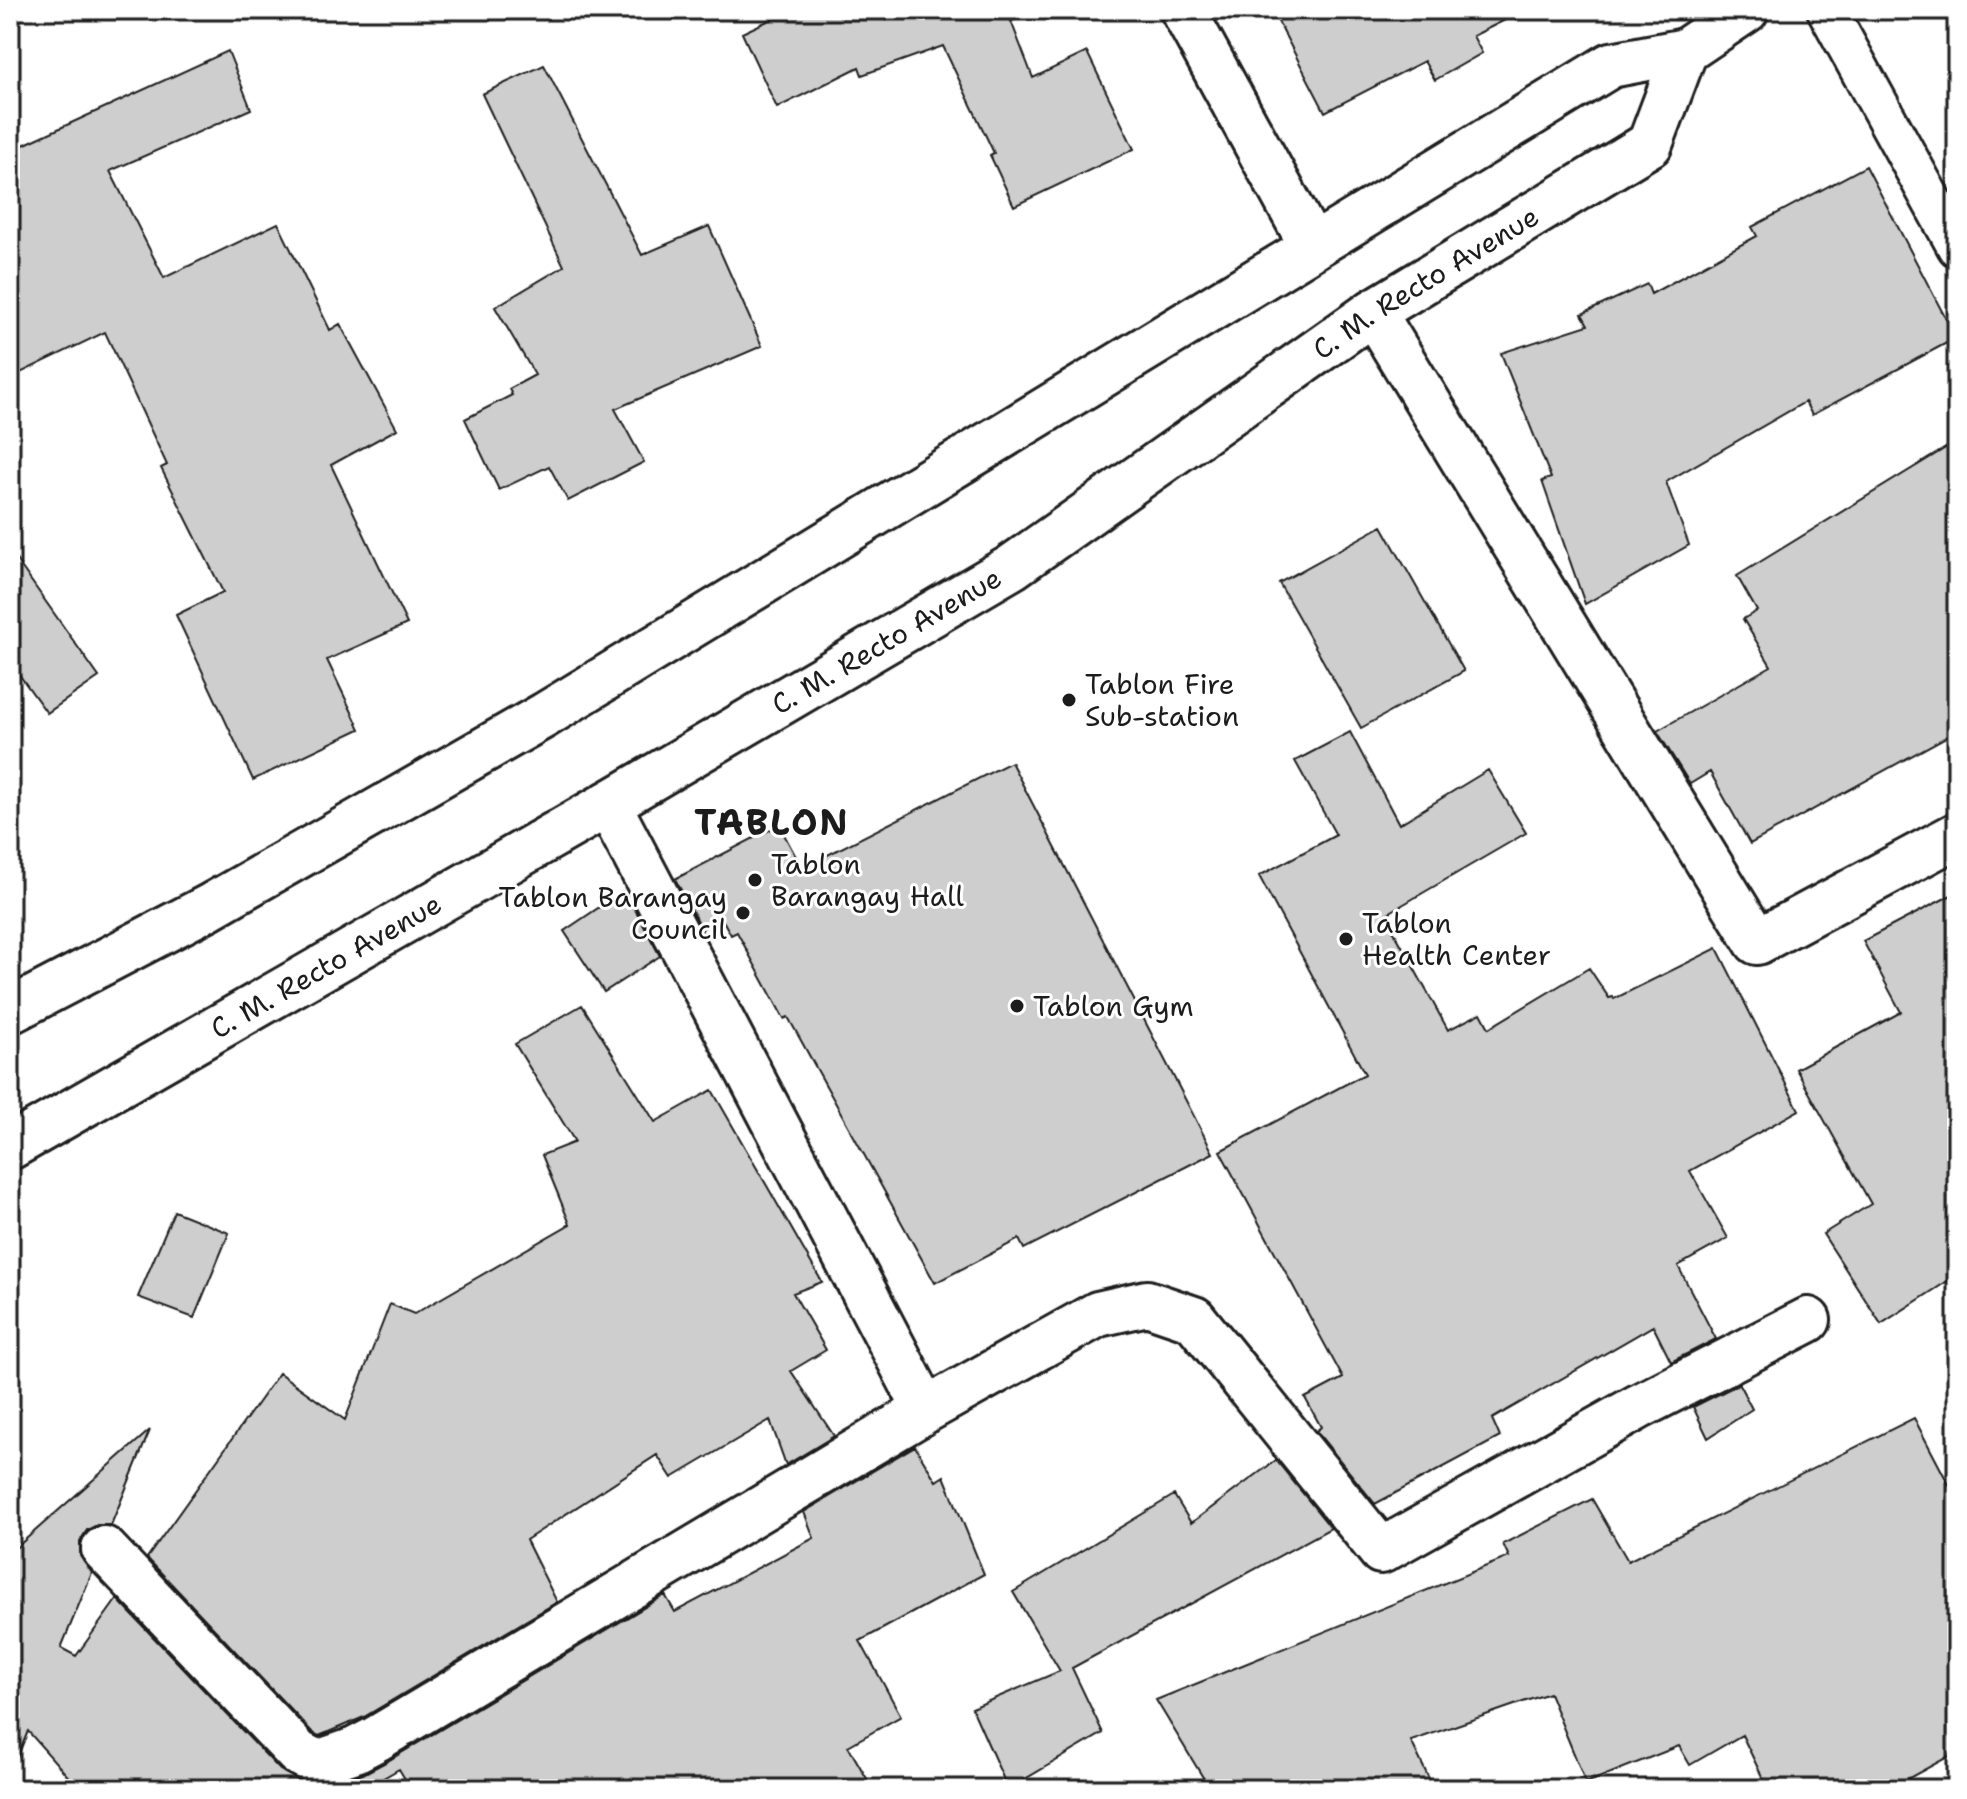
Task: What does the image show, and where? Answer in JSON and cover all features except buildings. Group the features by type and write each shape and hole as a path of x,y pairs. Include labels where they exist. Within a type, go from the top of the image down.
{"main road":[{"path":"1183,10 1312,246"},
{"path":"10,1011 209,907 545,715 1611,65 1685,51 1746,10"},
{"name":"C. M. Recto Avenue","path":"10,1147 608,804 1012,567 1373,312 1650,144 1685,51"},
{"path":"1373,312 1757,942 1957,835"},
{"path":"608,804 926,1410"},
{"path":"104,1549 298,1753 317,1763 376,1739 926,1410 1098,1314 1147,1303 1194,1319 1381,1551 1640,1406 1808,1320"}],"lane":[{"path":"1827,10 1957,247"}],"place":[{"name":"Tablon Fire Sub-station","path":"1069,700"},
{"name":"Tablon Barangay Hall","path":"755,880"},
{"name":"Tablon Barangay Council","path":"743,913"},
{"name":"Tablon Health Center","path":"1346,939"},
{"name":"Tablon Gym","path":"1017,1006"}],"district":[{"name":"TABLON","path":"772,822"}]}
